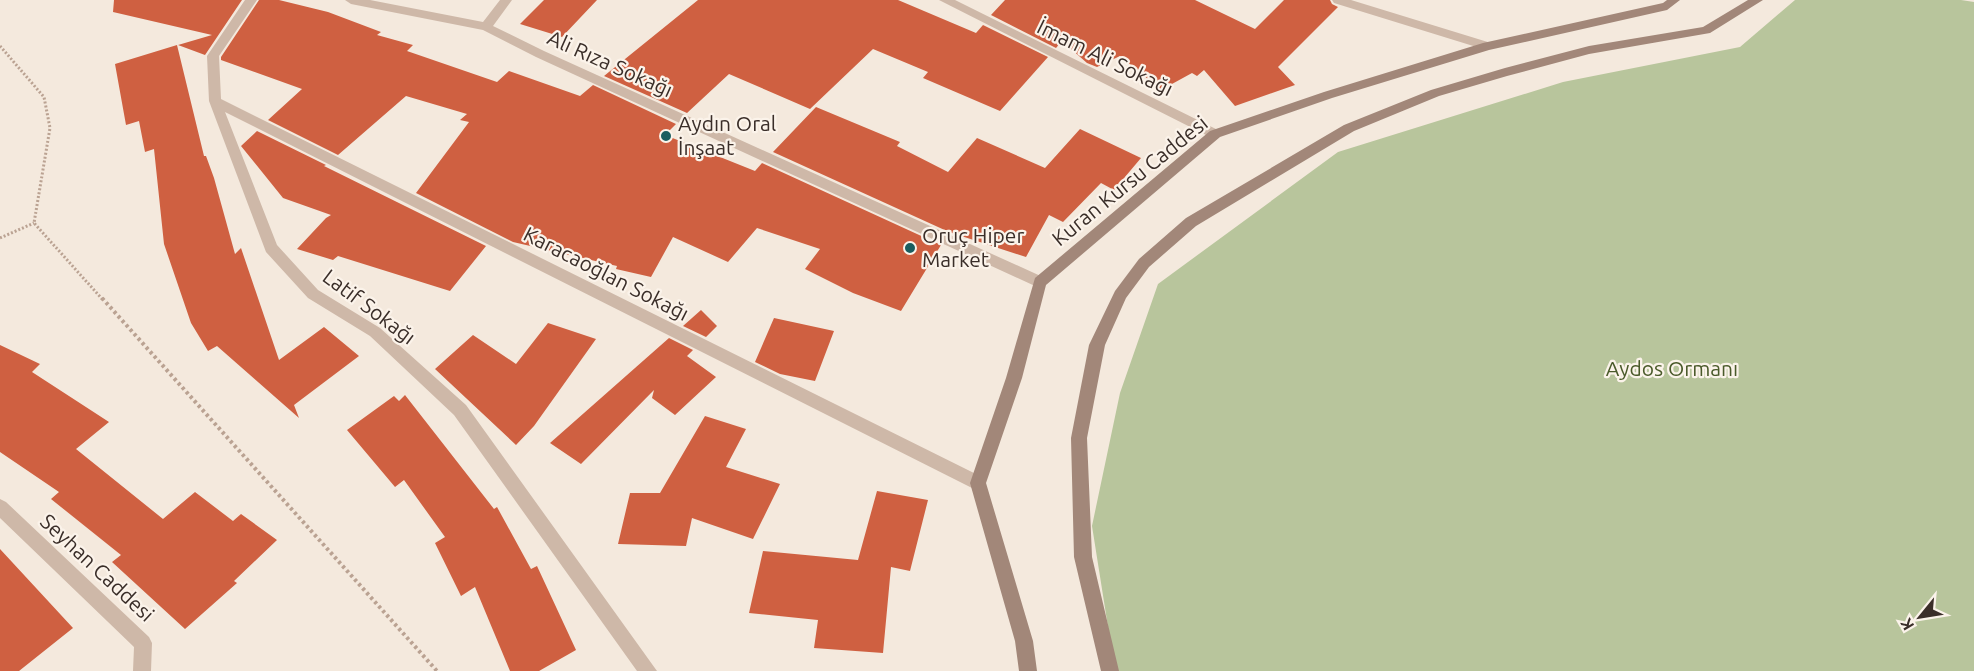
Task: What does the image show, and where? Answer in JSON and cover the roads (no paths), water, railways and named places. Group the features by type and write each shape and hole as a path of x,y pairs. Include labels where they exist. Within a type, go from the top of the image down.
{"main road":[{"name":"Kuran Kursu Caddesi","path":"1040,282 1215,134 1328,95 1487,46 1667,6 1674,0"},
{"path":"1110,671 1083,557 1079,438 1097,345 1120,295 1144,263 1191,222 1349,128 1435,93 1505,72 1589,50 1706,30 1757,0"},
{"path":"1028,671 1024,640 978,483 1014,378 1040,282"}],"street":[{"name":"Latif Sokağı","path":"251,0 213,56 214,101 272,248 313,294 375,332 460,410 648,671"},
{"name":"Ali Rıza Sokağı","path":"351,0 486,27 540,54 1040,282"},
{"path":"486,27 506,0"},
{"name":"İmam Ali Sokağı","path":"945,0 1215,134"},
{"path":"1338,0 1487,46"},
{"name":"Karacaoğlan Sokağı","path":"214,101 978,483"},
{"name":"Seyhan Caddesi","path":"0,507 143,643 142,671"}],"place":[{"name":"Aydın Oral İnşaat","path":"666,136"},
{"name":"Oruç Hiper Market","path":"910,248"}],"park label":[{"name":"Aydos Ormanı","path":"1672,369"}]}
